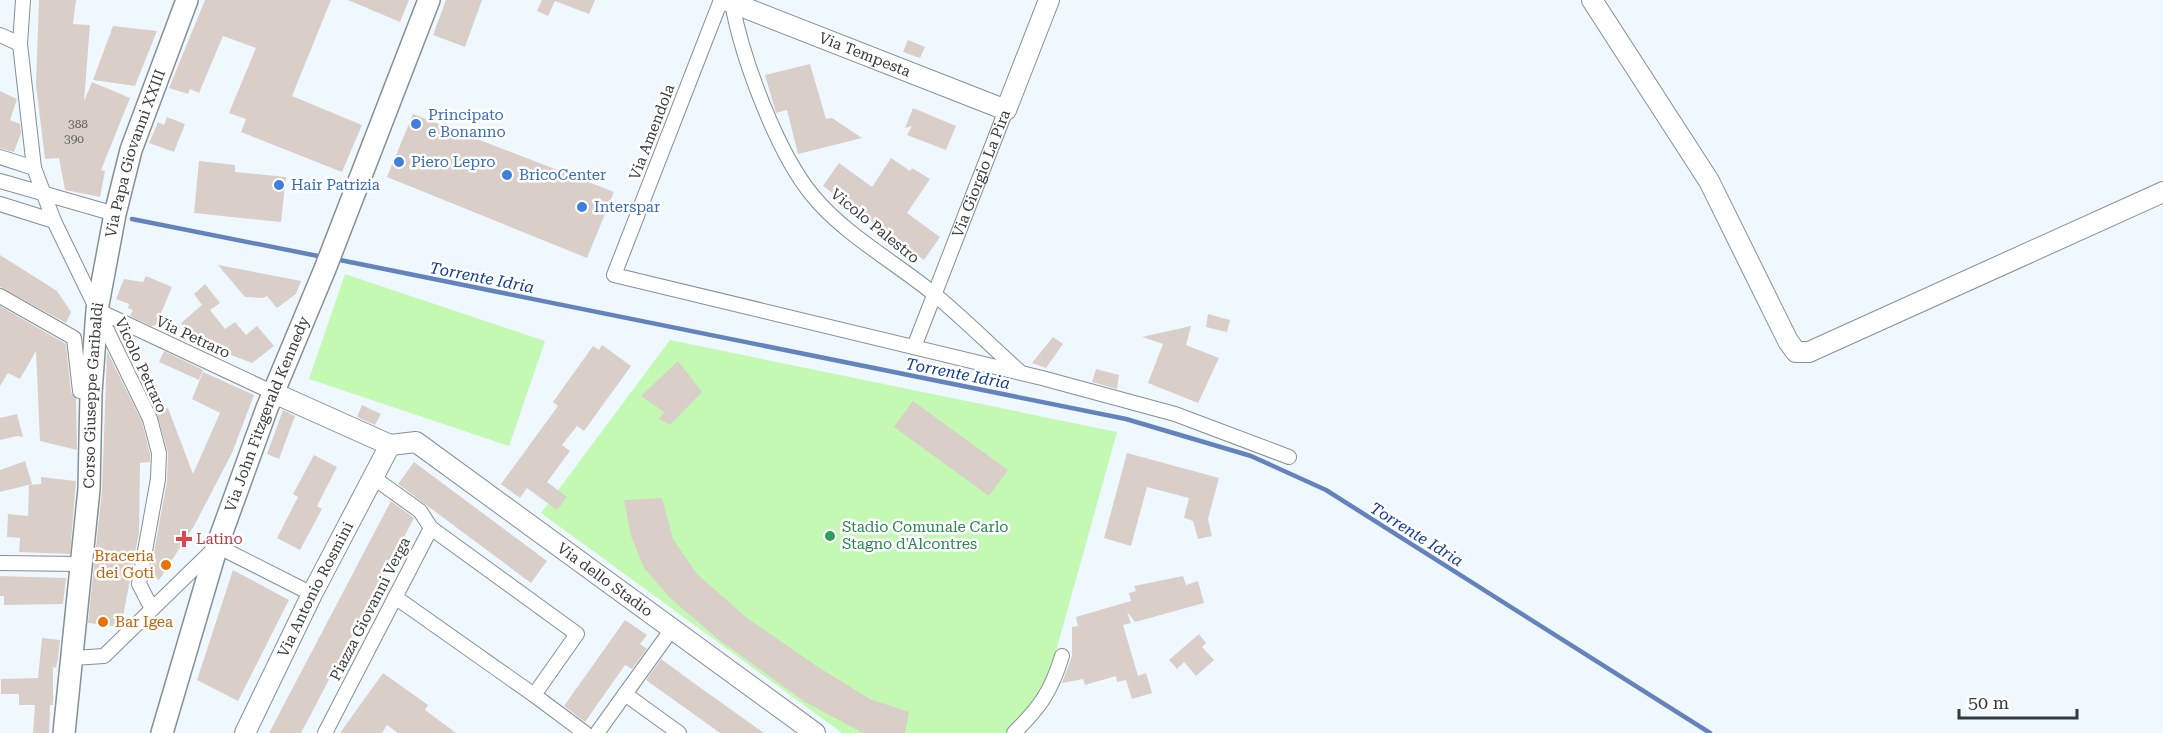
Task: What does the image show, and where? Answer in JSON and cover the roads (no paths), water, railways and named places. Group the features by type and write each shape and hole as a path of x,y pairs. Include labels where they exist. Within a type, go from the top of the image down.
{"main road":[{"name":"Via Papa Giovanni XXIII","path":"97,310 115,214 131,150 187,0"},
{"name":"Via John Fitzgerald Kennedy","path":"162,733 217,546 274,393 336,242 429,0"},
{"name":"Corso Giuseppe Garibaldi","path":"64,733 89,489 91,393 97,310"}],"street":[{"name":"Corso Giuseppe Garibaldi","path":"23,0 20,44 34,168 42,194 97,310"},
{"name":"Via Giorgio La Pira","path":"914,347 1049,0"},
{"path":"1592,0 1704,172 1788,341 1796,352 1809,352 2163,192"},
{"name":"Via Tempesta","path":"726,1 1006,110"},
{"name":"Via Amendola","path":"726,1 615,275 914,347"},
{"name":"Vicolo Palestro","path":"726,1 768,118 800,178 832,215 934,294 1020,373"},
{"path":"0,35 20,44"},
{"path":"0,157 34,168"},
{"path":"0,181 115,214"},
{"path":"0,204 54,221"},
{"path":"0,296 74,338 80,391 91,393"},
{"name":"Via Petraro","path":"97,310 274,393"},
{"name":"Vicolo Petraro","path":"97,310 109,339 150,418 159,453 158,479 139,584 152,609"},
{"path":"914,347 1175,414 1289,457"},
{"path":"274,393 390,445"},
{"name":"Via dello Stadio","path":"390,445 416,442 815,733"},
{"name":"Via Antonio Rosmini","path":"245,733 312,594 390,445"},
{"path":"374,478 420,512 430,528"},
{"name":"Piazza Giovanni Verga","path":"325,733 430,528 577,634 534,695"},
{"path":"73,658 104,656 217,546 312,594"},
{"path":"0,562 81,564"},
{"path":"395,597 585,733"},
{"path":"597,733 672,629"},
{"path":"1014,733 1035,711 1054,685 1062,657"},
{"path":"625,694 671,731"}],"waterway":[{"name":"Torrente Idria","path":"132,219 323,257"},
{"name":"Torrente Idria","path":"335,259 1126,419 1251,456 1326,490 1710,733"}],"place":[{"name":"Principato e Bonanno","path":"416,124"},
{"name":"Piero Lepro","path":"399,162"},
{"name":"BricoCenter","path":"507,175"},
{"name":"Hair Patrizia","path":"279,185"},
{"name":"Interspar","path":"582,207"},
{"name":"Stadio Comunale Carlo Stagno d'Alcontres","path":"830,536"},
{"name":"Latino","path":"184,539"},
{"name":"Braceria dei Goti","path":"166,565"},
{"name":"Bar Igea","path":"103,622"}]}
